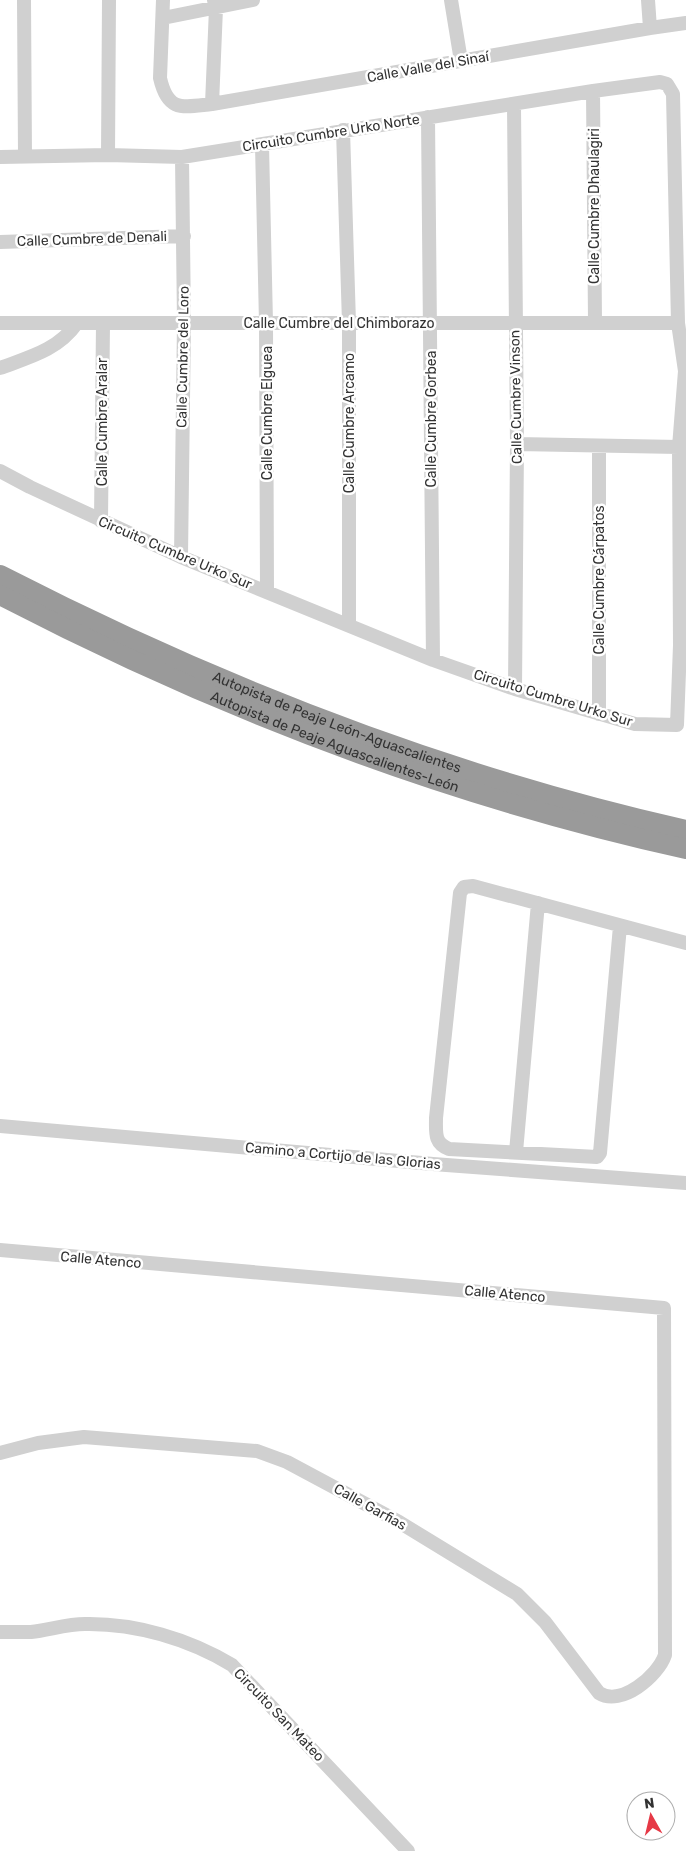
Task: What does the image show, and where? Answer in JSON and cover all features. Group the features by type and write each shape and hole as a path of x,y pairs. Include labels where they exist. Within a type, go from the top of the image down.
{"highway":[{"name":"Autopista de Peaje León-Aguascalientes","path":"0,575 91,622 235,686 382,744 607,813 686,830"},
{"name":"Autopista de Peaje Aguascalientes-León","path":"0,595 83,638 225,702 374,759 602,830 686,848"}],"street":[{"path":"24,0 25,156"},
{"path":"108,155 109,0"},
{"path":"163,0 162,18 215,4 253,0"},
{"path":"451,0 461,61"},
{"path":"648,0 650,28"},
{"path":"212,104 215,4"},
{"name":"Calle Valle del Sinaí","path":"162,18 160,78 163,89 171,104 181,107 212,104 650,28 686,24"},
{"name":"Circuito Cumbre Urko Norte","path":"0,157 108,155 182,157 343,130 660,82"},
{"name":"Circuito Cumbre Urko Sur","path":"0,470 101,521 181,557 433,660 515,689 635,724 677,725 680,645 679,446 686,391 686,371 678,322 673,94 667,84 660,82"},
{"name":"Calle Cumbre Dhaulagiri","path":"593,92 595,321"},
{"name":"Calle Cumbre Vinson","path":"514,105 517,444 515,689"},
{"name":"Calle Cumbre Gorbea","path":"428,117 433,660"},
{"name":"Calle Cumbre Arcamo","path":"343,130 349,323 349,625"},
{"name":"Calle Cumbre Elguea","path":"262,144 266,322 267,592"},
{"name":"Calle Cumbre del Loro","path":"181,557 184,322 182,157"},
{"name":"Calle Cumbre de Denali","path":"0,242 184,236"},
{"name":"Calle Cumbre del Chimborazo","path":"0,324 678,322"},
{"path":"0,368 46,352 69,335 77,323"},
{"name":"Calle Cumbre Aralar","path":"101,521 103,323"},
{"path":"517,444 679,446"},
{"name":"Calle Cumbre Cárpatos","path":"598,446 599,714"},
{"path":"620,926 600,1153 594,1158 449,1149 440,1146 436,1138 436,1118 460,893 464,887 473,886 686,943"},
{"path":"516,1152 538,903"},
{"name":"Camino a Cortijo de las Glorias","path":"0,1126 433,1164 686,1183"},
{"name":"Calle Atenco","path":"0,1250 664,1308 665,1655"},
{"name":"Calle Garfias","path":"0,1453 38,1443 84,1437 257,1451 287,1462 399,1522 517,1594 545,1622 599,1694 613,1698 627,1694 656,1671 665,1655"},
{"name":"Circuito San Mateo","path":"0,1632 31,1632 83,1624 116,1625 159,1633 220,1658 232,1665 408,1851"}]}
